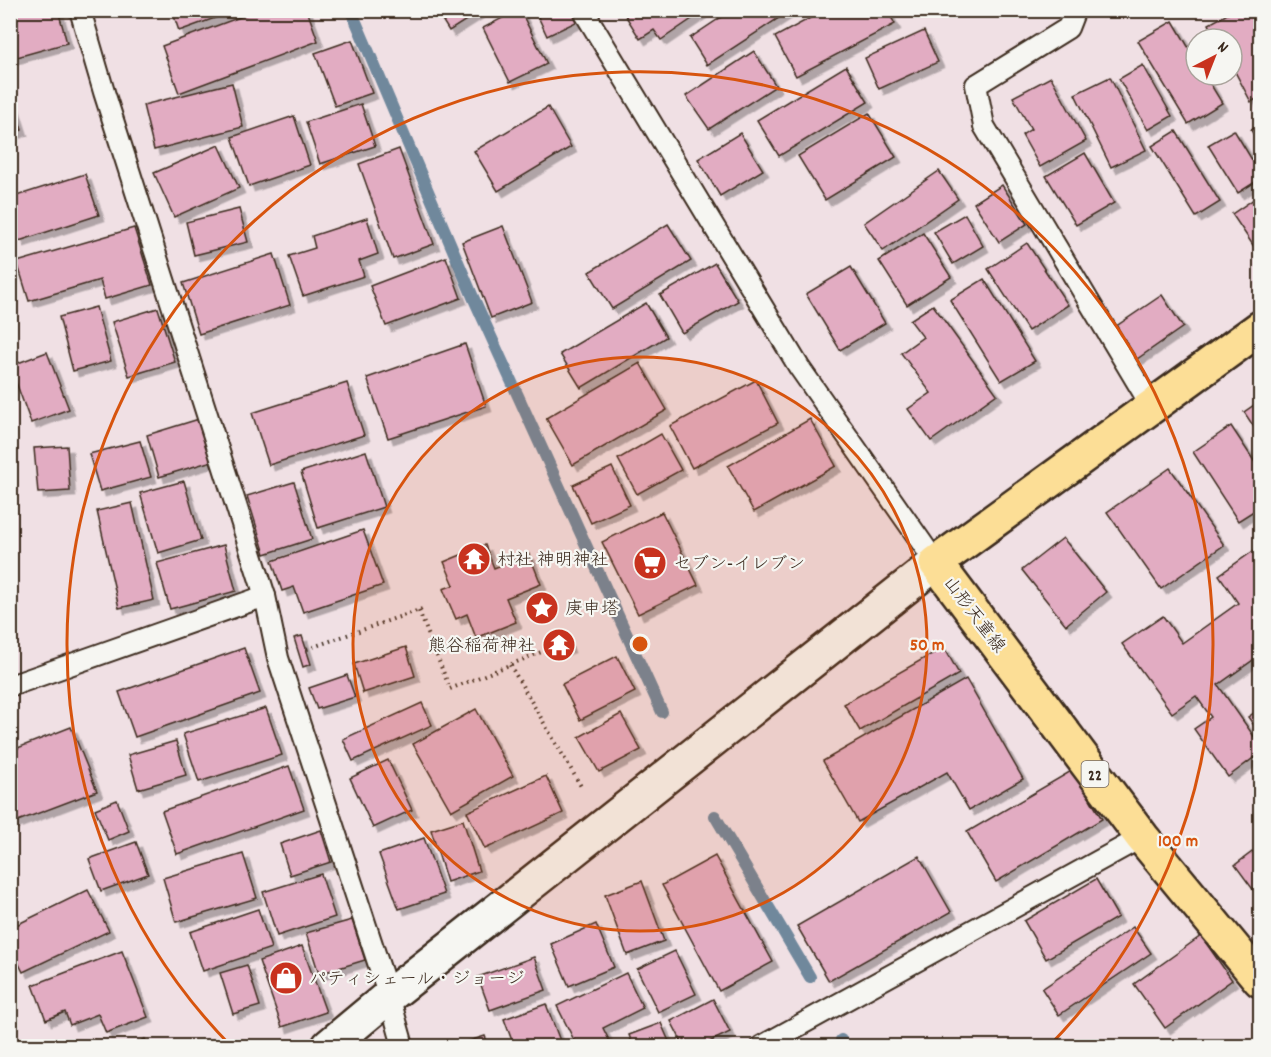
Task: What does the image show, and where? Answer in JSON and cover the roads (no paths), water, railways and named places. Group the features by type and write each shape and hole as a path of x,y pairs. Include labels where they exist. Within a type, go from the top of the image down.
{"main road":[{"name":"山形天童線","path":"1260,328 936,563 1142,837 1260,980"}],"street":[{"path":"329,1047 389,996 936,563"}],"lane":[{"path":"80,10 265,596 278,658 389,996 403,1047"},
{"path":"583,10 799,367 936,563"},
{"path":"1075,10 1068,28 976,85 984,126 1152,407"},
{"path":"10,686 265,596"},
{"path":"762,1047 1142,837"}],"waterway":[{"path":"351,10 473,297 662,712"},
{"path":"715,816 810,977"},
{"path":"841,1040 844,1046"}],"place":[{"name":"村社 神明神社","path":"474,559"},
{"name":"セブン-イレブン","path":"650,563"},
{"name":"庚申塔","path":"542,608"},
{"name":"熊谷稲荷神社","path":"559,645"},
{"name":"パティシェール・ジョージ","path":"286,978"}]}
